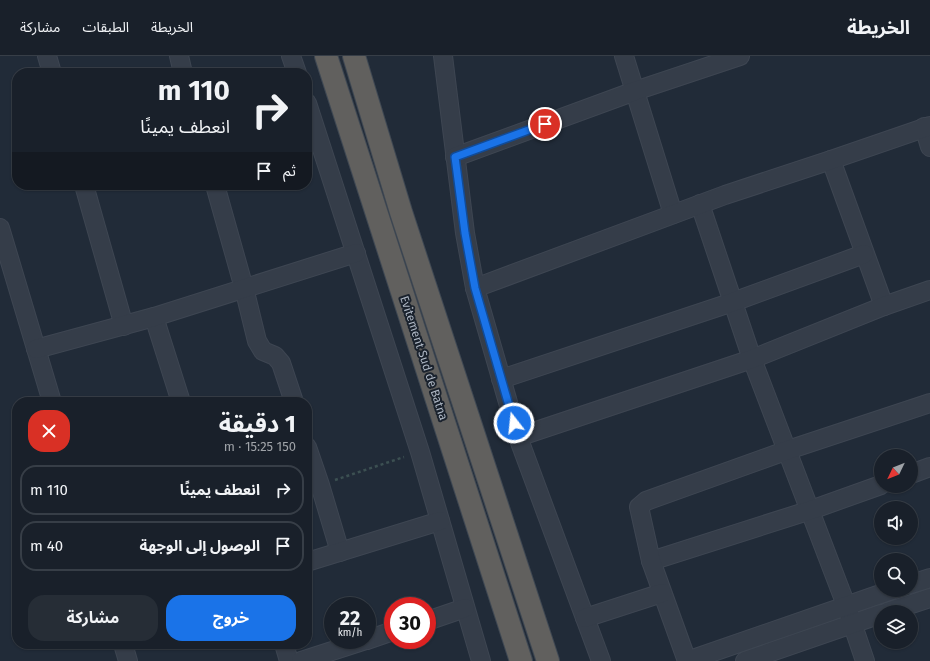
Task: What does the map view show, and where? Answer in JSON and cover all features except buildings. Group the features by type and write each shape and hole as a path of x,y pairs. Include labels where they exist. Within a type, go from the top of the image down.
{"highway":[{"name":"Evitement Sud de Batna","path":"326,56 521,661"},
{"name":"Evitement Sud de Batna","path":"354,56 401,212 548,661"}],"street":[{"path":"47,56 51,68"},
{"path":"179,56 183,68"},
{"path":"291,56 295,68"},
{"path":"443,56 465,233 475,288 518,437 601,661"},
{"path":"624,56 673,214"},
{"path":"455,157 635,90 740,56"},
{"path":"312,118 420,452 481,661"},
{"path":"475,288 700,204 927,127 930,147"},
{"path":"831,160 884,306"},
{"path":"85,190 124,326"},
{"path":"216,190 244,288 257,342 263,351 275,356 281,363 292,397"},
{"path":"700,204 752,359 811,510 853,623 865,661"},
{"path":"0,228 50,397"},
{"path":"36,350 154,317 356,253"},
{"path":"501,379 734,302 864,254"},
{"path":"518,437 752,359 884,306 930,290"},
{"path":"154,317 179,397"},
{"path":"874,596 687,661 651,561 640,507 642,503 646,501 788,450 929,405"},
{"path":"918,471 930,467"},
{"path":"312,469 320,485 340,552"},
{"path":"651,561 811,510 874,488"},
{"path":"312,560 440,521"},
{"path":"918,582 930,578"},
{"path":"585,618 662,593"},
{"path":"908,605 930,598"},
{"path":"436,617 465,608"},
{"path":"745,661 874,616"},
{"path":"124,649 128,661"},
{"path":"285,649 289,661"},
{"path":"301,661 339,649"}],"path":[{"path":"320,485 420,452"}],"route":[{"path":"514,423 475,288 465,233 455,157 545,124"}]}
